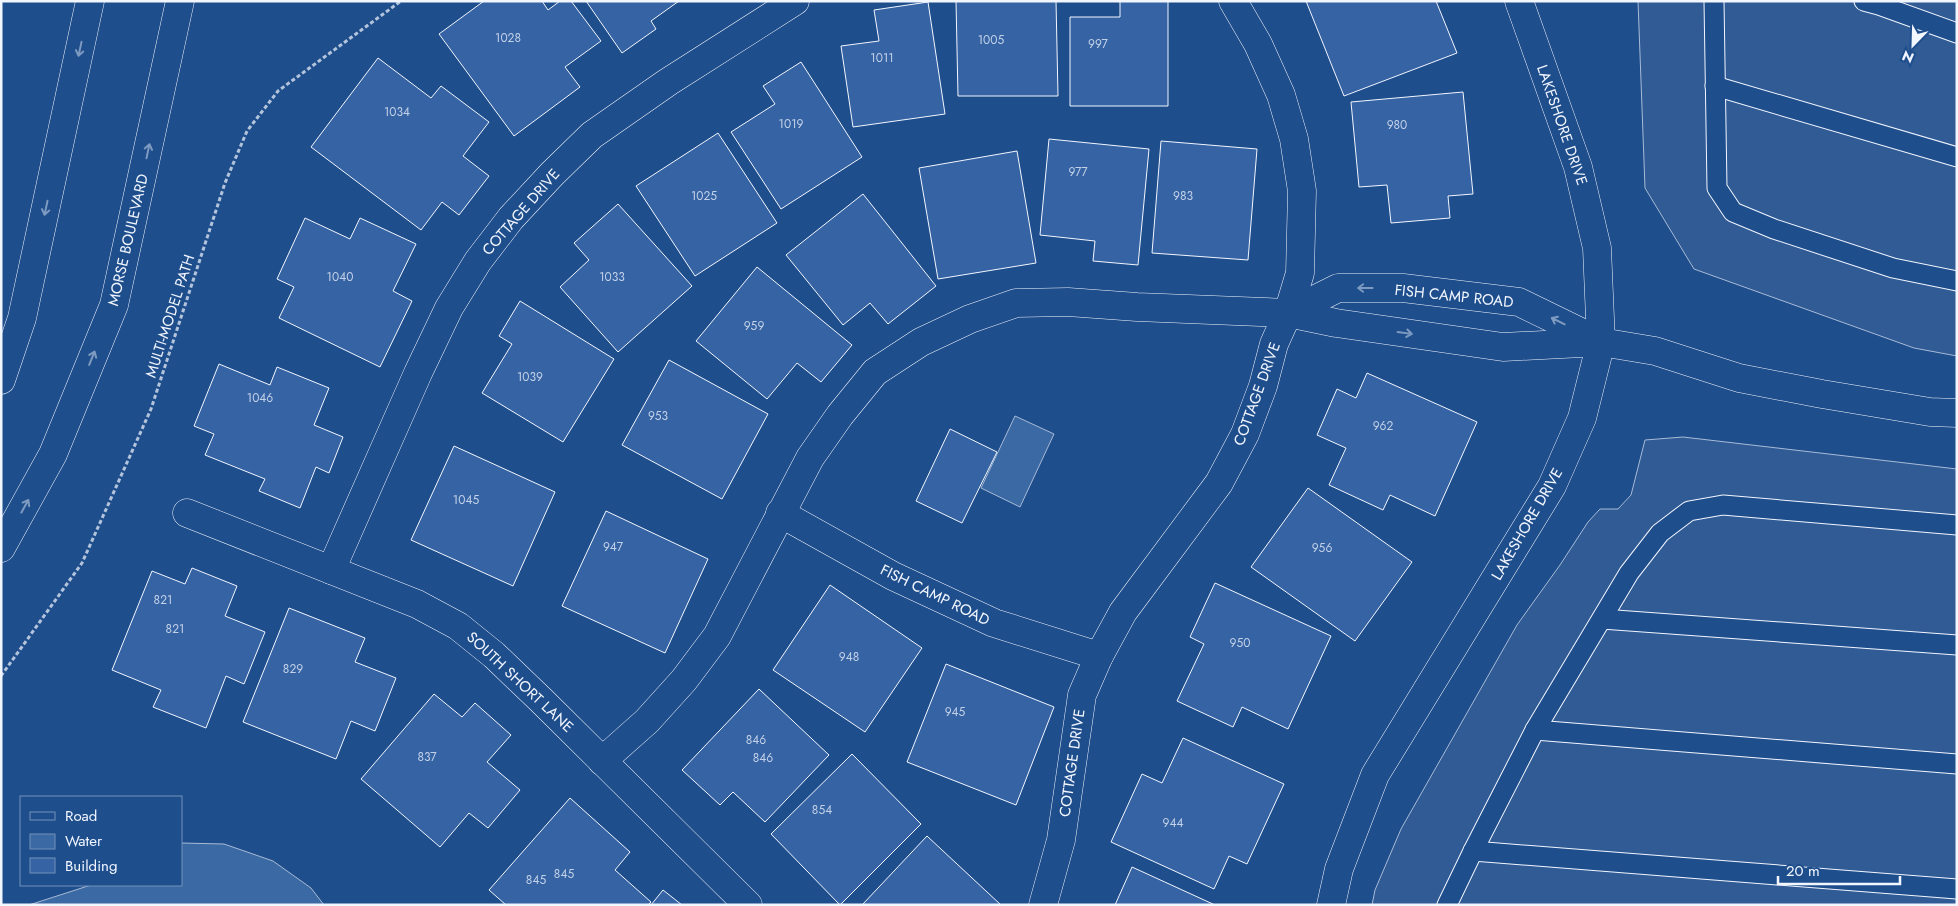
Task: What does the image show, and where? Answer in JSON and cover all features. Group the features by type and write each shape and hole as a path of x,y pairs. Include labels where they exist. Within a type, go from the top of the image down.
{"street":[{"path":"1,380 22,318 90,1"},
{"name":"MORSE BOULEVARD","path":"1,548 53,454 114,305 180,1"},
{"name":"COTTAGE DRIVE","path":"331,570 418,373 449,308 478,261 511,218 592,135 668,82 795,1"},
{"name":"COTTAGE DRIVE","path":"1042,905 1061,840 1082,695 1099,656 1122,612 1219,484 1245,434 1263,386 1274,344 1288,313 1300,273 1302,191 1294,139 1281,95 1258,44 1232,1"},
{"name":"LAKESHORE DRIVE","path":"1331,905 1339,869 1375,775 1552,486 1582,418 1601,342 1597,248 1578,167 1519,1"},
{"name":"FISH CAMP ROAD","path":"1288,313 1338,288 1403,288 1519,302 1601,342"},
{"name":"FISH CAMP ROAD","path":"602,761 646,721 678,687 717,636 810,458 840,415 875,372 920,342 970,319 1016,304 1068,302 1156,308 1288,313 1336,323 1503,347 1601,342"},
{"path":"1601,342 1655,351 1739,378 1910,408 1957,413"},
{"name":"SOUTH SHORT LANE","path":"187,513 417,604 458,626 494,655 748,905"},
{"name":"FISH CAMP ROAD","path":"780,513 893,576 994,624 1099,656"}],"lane":[{"path":"1714,1 1717,188 1733,212 1774,229 1893,268 1957,281"},
{"path":"1864,1 1879,4 1957,33"},
{"path":"1715,86 1957,158"},
{"path":"1447,905 1472,851 1535,730 1629,573 1660,533 1689,511 1723,505 1957,525"},
{"path":"1602,618 1957,645"},
{"path":"1535,730 1957,764"},
{"path":"1472,851 1957,889"}],"path":[{"name":"MULTI-MODEL PATH","path":"1,676 82,563 150,409 225,183 247,131 278,91 401,1"}],"shaded area":[{"path":"1638,1 1957,1 1957,356 1914,348 1694,269 1645,188"},
{"path":"1683,437 1957,469 1957,905 1372,905 1375,890 1401,829 1517,625 1588,522 1600,509 1618,509 1631,495 1645,440"}],"water":[{"path":"1015,416 1054,434 1020,507 981,488"},
{"path":"182,843 224,844 273,861 311,888 324,905 29,905 88,886 182,886"}],"building":[{"path":"484,1 542,1 548,10 560,1 571,1 601,41 565,67 580,87 514,136 439,34"},
{"path":"586,1 679,1 651,21 656,29 622,53"},
{"path":"956,1 1056,1 1058,96 958,96"},
{"path":"1120,1 1168,1 1168,106 1070,106 1070,17 1120,17"},
{"path":"1306,1 1436,1 1457,53 1344,96"},
{"path":"928,2 945,114 853,127 841,46 879,41 874,10"},
{"path":"378,58 431,98 441,86 489,122 463,156 489,176 459,215 442,202 421,230 311,147"},
{"path":"801,62 862,157 781,209 731,132 775,104 763,86"},
{"path":"1463,92 1473,194 1448,196 1450,218 1391,223 1387,185 1359,187 1351,102"},
{"path":"718,133 777,223 695,276 636,186"},
{"path":"1049,139 1149,149 1138,265 1093,261 1095,241 1040,235"},
{"path":"1161,141 1257,149 1248,260 1152,253"},
{"path":"1017,151 1036,263 938,279 919,168"},
{"path":"863,194 936,286 888,324 870,303 843,325 786,255"},
{"path":"618,204 692,286 618,352 560,287 589,260 574,243"},
{"path":"305,218 350,239 360,218 416,244 393,291 412,301 380,367 279,318 294,287 277,279"},
{"path":"757,267 852,345 821,382 797,363 767,399 696,341"},
{"path":"520,301 614,359 563,442 482,393 512,344 499,336"},
{"path":"669,360 768,414 722,499 622,445"},
{"path":"219,364 270,385 277,367 329,388 314,425 343,437 329,473 316,467 300,508 259,491 265,479 205,455 214,434 194,426"},
{"path":"1367,373 1477,422 1435,516 1390,495 1383,510 1329,485 1346,448 1317,435 1337,389 1356,398"},
{"path":"950,429 997,452 962,523 916,501"},
{"path":"454,446 555,492 513,586 411,540"},
{"path":"1308,488 1412,562 1355,641 1251,567"},
{"path":"606,511 708,559 665,653 562,606"},
{"path":"192,568 237,586 225,616 265,632 244,684 226,676 206,728 153,707 161,690 112,670 152,571 185,584"},
{"path":"1215,583 1331,636 1288,729 1242,707 1233,727 1177,701 1204,644 1190,637"},
{"path":"830,585 922,648 865,732 773,670"},
{"path":"289,608 365,638 355,662 396,678 375,731 351,721 336,759 243,722"},
{"path":"946,664 1054,707 1016,805 907,762"},
{"path":"759,689 829,755 765,822 733,792 720,805 682,770"},
{"path":"434,694 462,717 475,703 511,735 487,762 520,790 488,828 469,813 440,847 361,779"},
{"path":"1183,738 1284,784 1247,864 1229,856 1214,889 1111,842 1142,774 1162,783"},
{"path":"852,754 921,824 840,905 771,834"},
{"path":"570,798 630,852 615,870 651,902 648,905 506,905 489,890"},
{"path":"927,836 1001,905 862,905"},
{"path":"1132,867 1215,905 1115,905"},
{"path":"663,890 682,905 651,905"}]}
